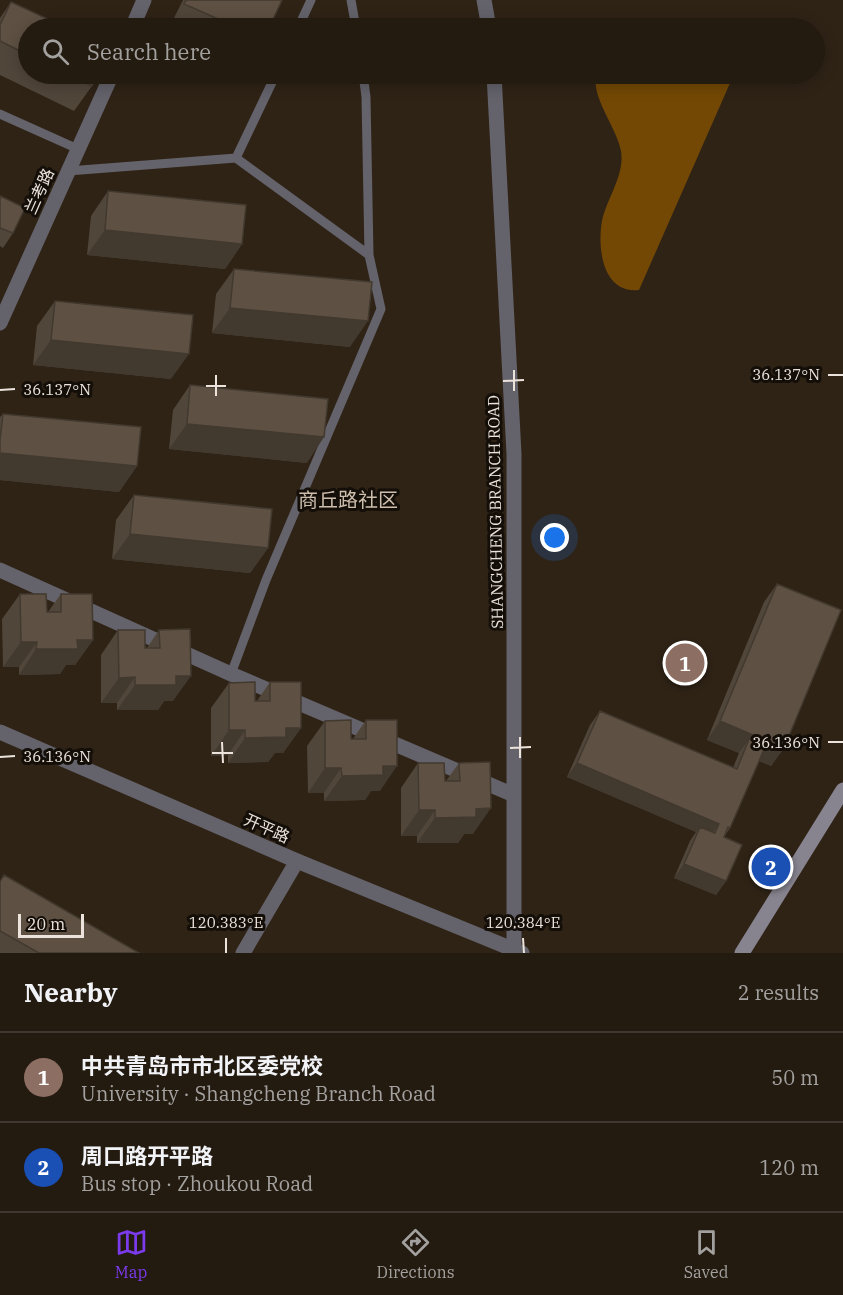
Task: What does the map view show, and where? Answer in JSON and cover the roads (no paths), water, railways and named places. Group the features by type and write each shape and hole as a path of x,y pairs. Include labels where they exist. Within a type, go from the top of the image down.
{"main road":[{"path":"742,953 843,790"}],"street":[{"path":"136,18 144,0"},
{"path":"484,0 487,18"},
{"name":"兰考路","path":"0,323 107,84"},
{"name":"SHANGCHENG BRANCH ROAD","path":"495,84 514,454 514,795 518,951"},
{"path":"0,570 231,674 514,795"},
{"name":"开平路","path":"0,732 297,861 518,951"},
{"path":"243,953 297,861"}],"lane":[{"path":"302,18 311,0"},
{"path":"351,0 354,18"},
{"path":"236,158 271,84"},
{"path":"231,674 266,580 381,309 369,255 364,84"},
{"path":"0,114 78,149"},
{"path":"68,171 236,158 369,255"}],"place":[{"name":"中共青岛市市北区委党校","path":"685,663"},
{"name":"周口路开平路","path":"771,867"}],"district":[{"name":"商丘路社区","path":"348,499"}]}
